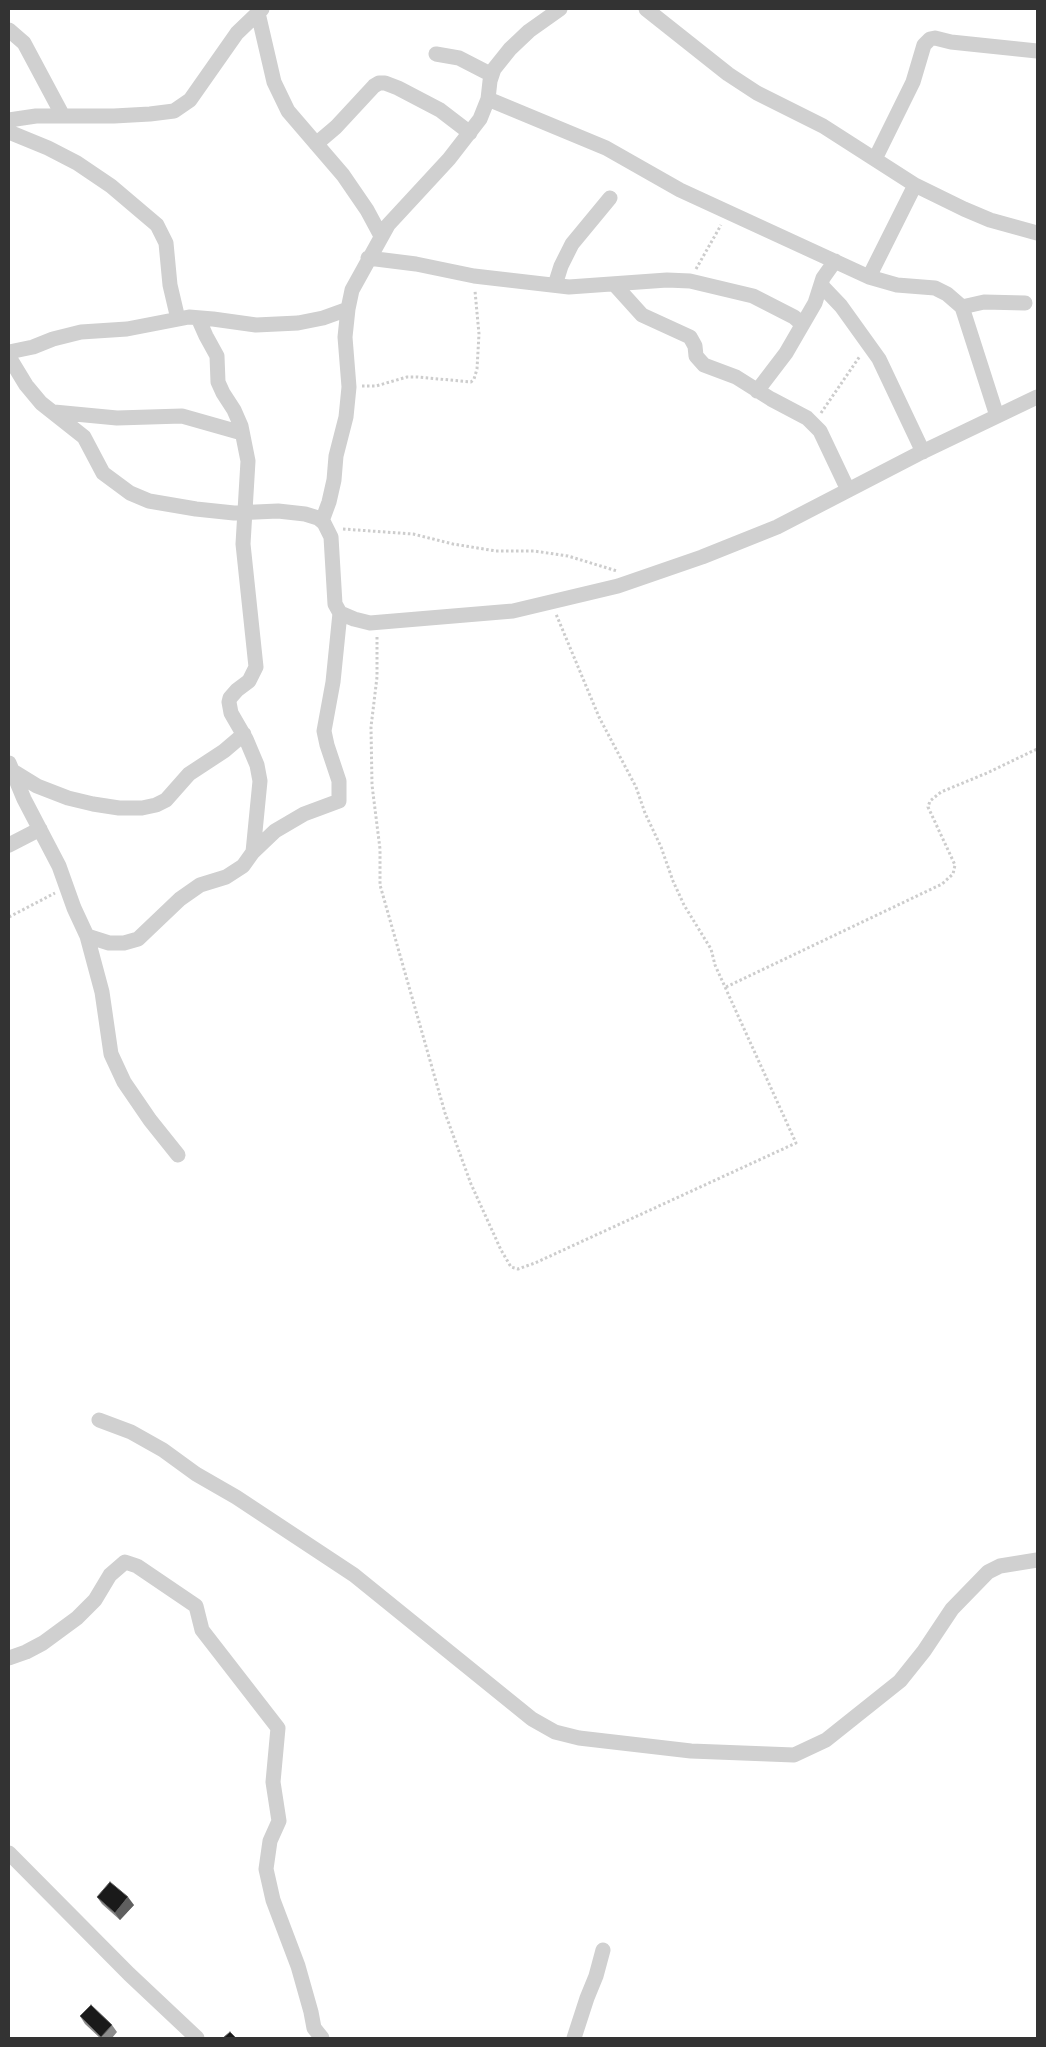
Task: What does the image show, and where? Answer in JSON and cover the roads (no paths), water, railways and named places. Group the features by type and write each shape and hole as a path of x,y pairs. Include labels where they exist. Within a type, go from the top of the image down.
{"street":[{"path":"325,526 334,480 336,456 346,417 348,387 345,337 352,290 388,224 470,133 480,118 488,99 492,75 510,49 529,31 560,9"},
{"path":"646,9 728,74 757,93 822,126 915,185 990,220 1037,234"},
{"path":"9,120 36,116 150,114 174,111 190,100 238,33 260,11"},
{"path":"260,11 274,82 288,111 343,175 367,210 381,236"},
{"path":"9,30 24,43 63,116"},
{"path":"875,159 913,82 924,45 930,39 1037,52"},
{"path":"436,54 458,58 492,75"},
{"path":"316,144 336,127 379,83 385,83 398,88 440,110 470,133"},
{"path":"488,99 606,148 680,190 728,213 771,230 869,277 897,285 935,288 947,294 962,307 996,416"},
{"path":"9,132 48,148 77,163 112,186 157,225 166,242 169,280 178,319"},
{"path":"869,277 915,185"},
{"path":"555,285 561,266 572,244 610,198"},
{"path":"368,258 416,264 474,276 569,287 668,280 690,281 752,296 786,313 802,324"},
{"path":"757,391 786,353 815,303 823,278 835,261"},
{"path":"614,284 642,315 690,337 700,362 736,377 757,391 801,413 814,424 820,431 848,490"},
{"path":"821,285 841,306 870,345 894,388 907,422 922,452"},
{"path":"962,307 984,302 1025,303"},
{"path":"9,352 33,347 53,338 81,332 127,328 178,319 198,318 256,325 323,318 348,310"},
{"path":"198,318 217,356 218,382 234,410 242,433 248,461 243,544 256,667 250,681 237,690 229,702 231,713 244,734 257,765 260,782 253,852"},
{"path":"9,357 26,385 41,402 84,437 103,473 130,493 169,505 196,510 305,514 325,526 331,537 335,604 340,613 333,682 324,731 339,781 339,800 335,803 316,808 284,824 267,836 238,870 226,877 200,885 180,899 138,940 110,943 87,936"},
{"path":"340,613 370,623 513,611 618,586 748,540 922,452 1037,397"},
{"path":"53,412 117,418 182,416 242,433"},
{"path":"10,766 36,786 68,798 119,808 156,805 166,800 189,774 224,751 244,734"},
{"path":"10,766 59,866 87,936 102,992 111,1054 124,1082 150,1120 178,1155"},
{"path":"9,846 40,829"},
{"path":"99,1420 131,1432 163,1450 196,1474 236,1497 354,1575 532,1719 555,1732 580,1738 690,1751 794,1755 826,1740 900,1681 924,1651 952,1609 988,1572 1000,1566 1037,1560"},
{"path":"9,1658 44,1643 72,1623 95,1600 110,1575 118,1566 125,1562 137,1566 196,1606 202,1630 278,1728 273,1782 279,1821 270,1841 266,1869 273,1900 298,1966 312,2012 314,2028 322,2038"},
{"path":"9,1853 129,1974 198,2038"},
{"path":"574,2038 603,1950"}]}
